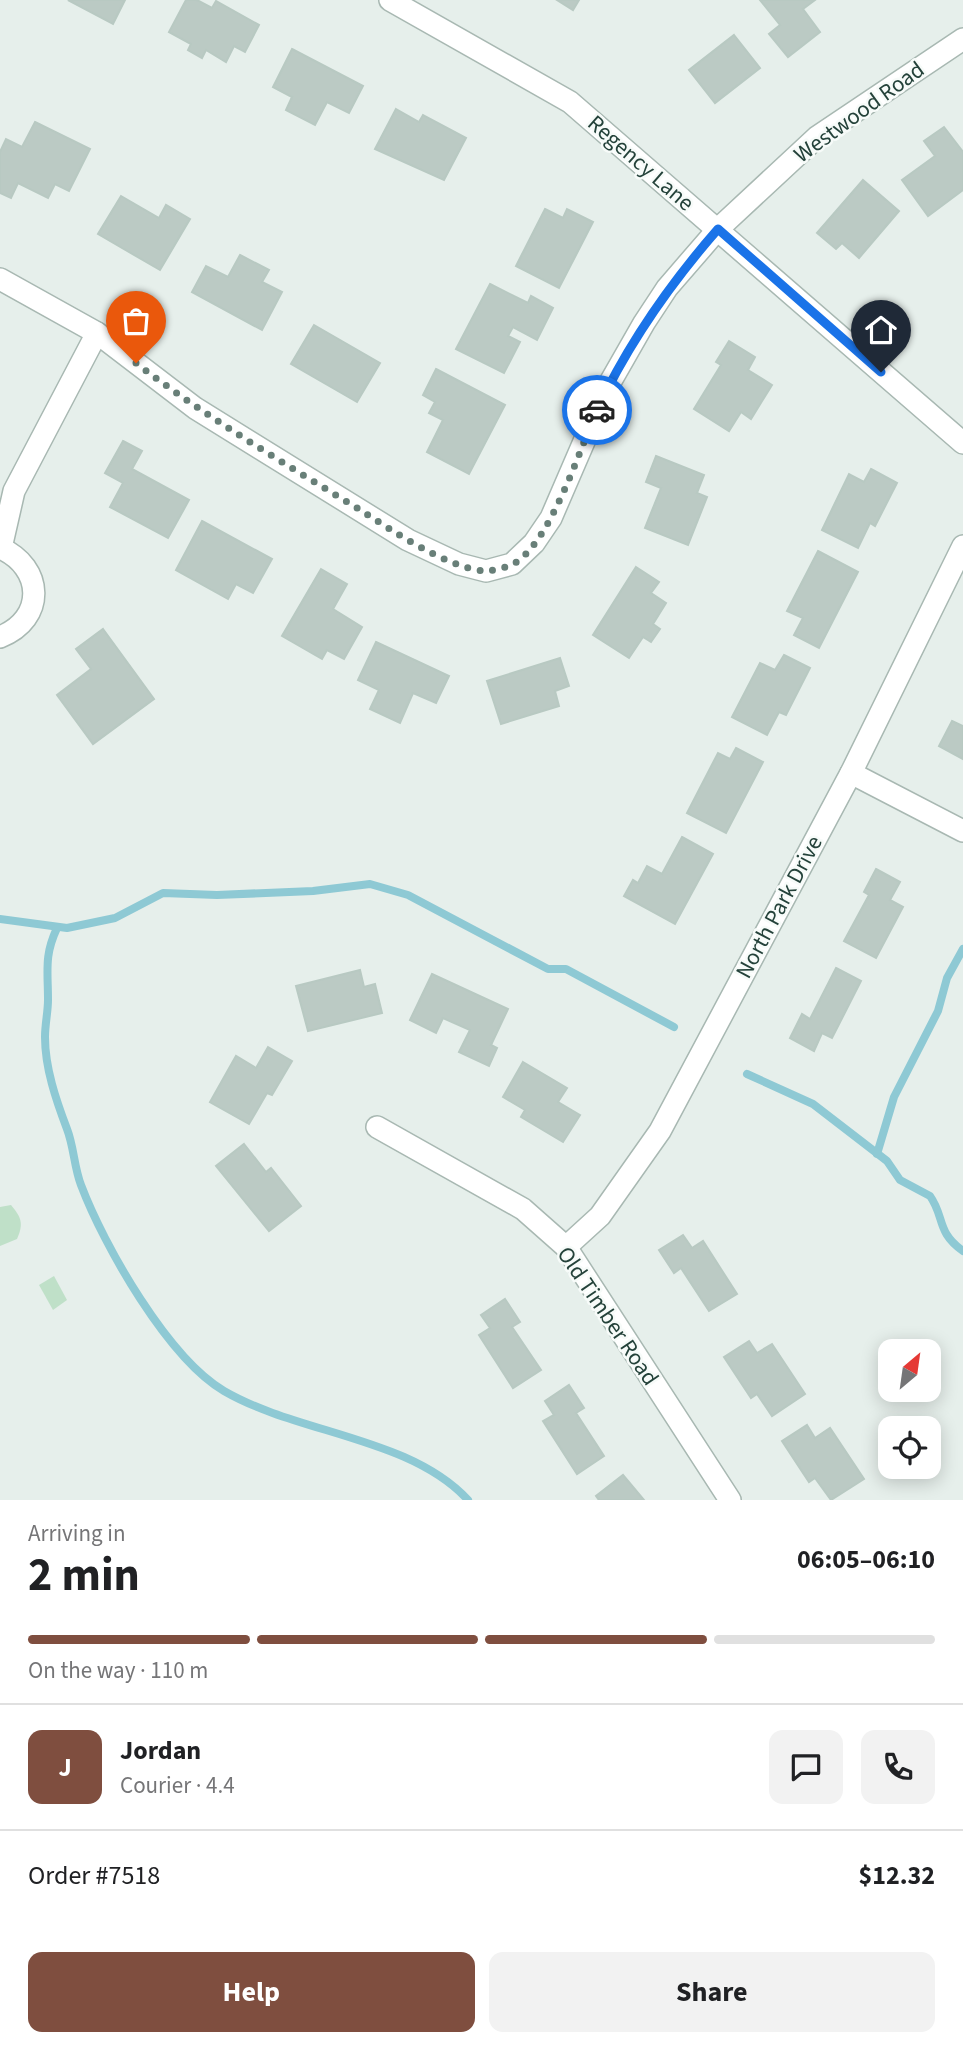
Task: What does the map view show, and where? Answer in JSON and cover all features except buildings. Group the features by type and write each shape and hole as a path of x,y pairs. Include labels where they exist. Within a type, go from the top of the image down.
{"street":[{"name":"Regency Lane","path":"390,0 419,6 570,102 963,443"},
{"name":"Westwood Road","path":"0,279 97,332 195,408 408,540 459,564 486,571 512,565 534,542 551,518 604,396 644,323 667,288 718,229 817,137 963,39"},
{"path":"0,637 15,630 25,620 34,592 25,565 0,548 15,491 97,332"},
{"name":"North Park Drive","path":"566,1247 600,1216 660,1131 851,773 963,546"},
{"path":"851,773 963,831"},
{"name":"Old Timber Road","path":"377,1127 523,1209 566,1247 730,1500"}],"green space":[{"path":"11,1205 20,1220 19,1233 17,1239 0,1246 0,1207"},
{"path":"54,1276 67,1300 53,1310 39,1285"}],"waterway":[{"path":"0,919 67,928 115,918 163,893 217,895 313,891 370,884 408,895 548,969 566,969 674,1027"},
{"path":"57,928 48,955 45,1032 45,1049 52,1084 91,1210 122,1268 160,1327 181,1353 224,1391 285,1417 385,1449 416,1462 444,1479 468,1500"},
{"path":"877,1154 894,1097 938,1011 947,978 963,949"},
{"path":"747,1074 813,1104 887,1161 900,1180 930,1196 945,1231 963,1251"}],"way so far":[{"path":"136,363 195,408 408,540 459,564 486,571 512,565 534,542 551,518 597,410"}],"route":[{"path":"597,410 644,323 667,288 718,229 881,372"}]}
